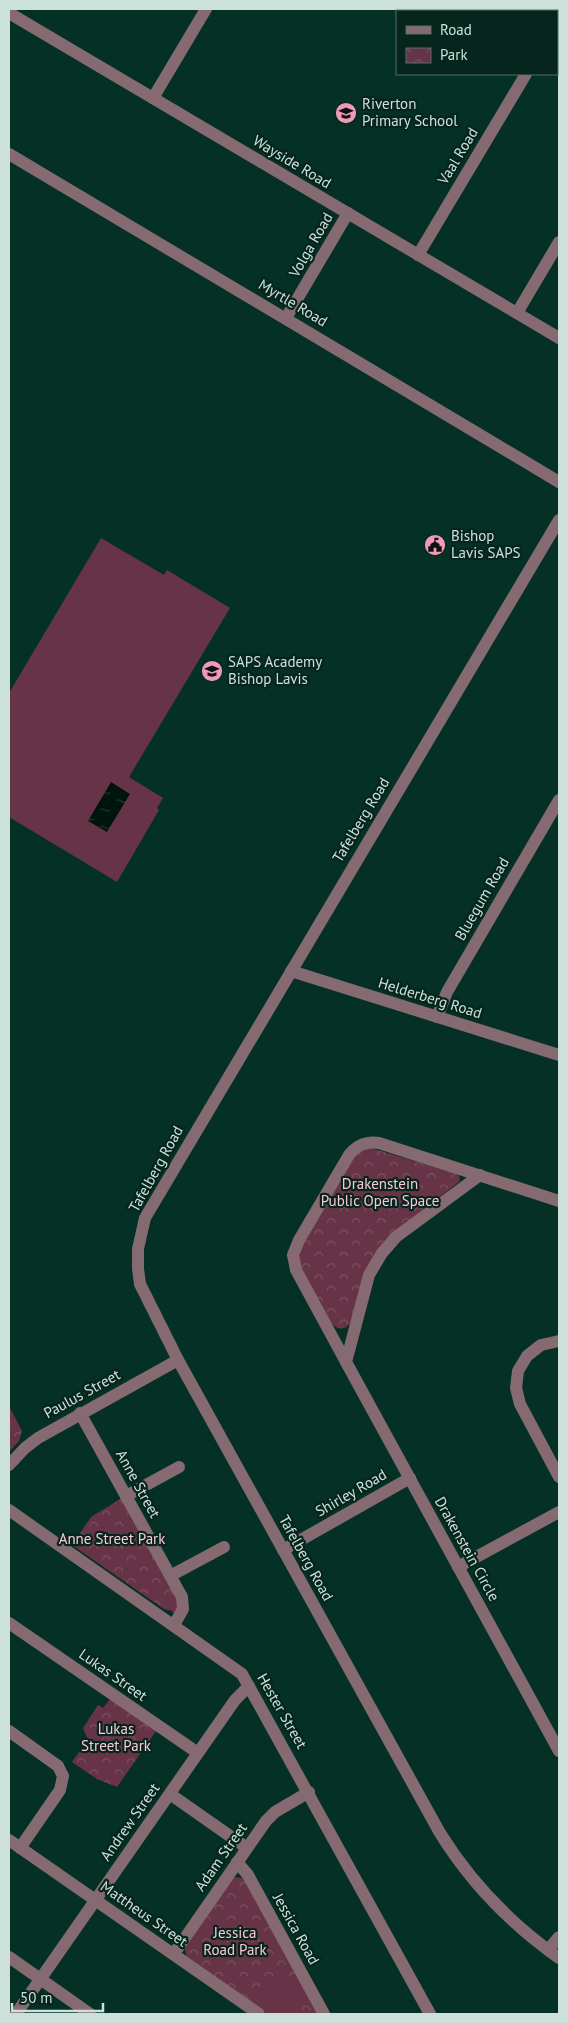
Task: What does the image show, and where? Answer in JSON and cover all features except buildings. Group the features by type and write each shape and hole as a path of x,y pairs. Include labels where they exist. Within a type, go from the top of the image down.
{"street":[{"path":"153,98 206,9"},
{"name":"Wayside Road","path":"10,16 153,98 559,338"},
{"name":"Vaal Road","path":"418,255 525,75"},
{"name":"Myrtle Road","path":"9,154 559,482"},
{"name":"Volga Road","path":"286,318 348,213"},
{"path":"517,313 559,242"},
{"name":"Tafelberg Road","path":"559,520 145,1218 140,1234 138,1269 140,1284 178,1360 424,1806 448,1846 474,1881 498,1907 524,1931 559,1958"},
{"name":"Bluegum Road","path":"437,1017 447,992 559,800"},
{"name":"Helderberg Road","path":"291,971 559,1055"},
{"name":"Drakenstein Circle","path":"559,1201 373,1142 357,1146 348,1155 299,1240 293,1255 296,1270 559,1751"},
{"path":"346,1362 369,1275 382,1252 396,1237 480,1176"},
{"path":"559,1341 541,1345 527,1356 518,1371 516,1388 520,1404 559,1476"},
{"name":"Paulus Street","path":"9,1465 25,1448 38,1438 178,1360"},
{"name":"Anne Street","path":"80,1413 182,1597 184,1605 174,1626"},
{"path":"126,1496 179,1467"},
{"name":"Shirley Road","path":"283,1550 410,1478"},
{"name":"Hester Street","path":"9,1510 242,1674 309,1792 430,2014"},
{"path":"458,1567 559,1512"},
{"path":"170,1576 224,1547"},
{"name":"Lukas Street","path":"9,1623 198,1753"},
{"name":"Andrew Street","path":"16,2014 239,1695 249,1686"},
{"path":"9,1731 55,1764 61,1769 63,1776 60,1790 13,1846"},
{"name":"Adam Street","path":"172,1953 270,1816 309,1792"},
{"path":"170,1794 247,1848"},
{"name":"Mattheus Street","path":"13,1846 96,1900 259,2014"},
{"name":"Jessica Road","path":"237,1862 248,1875 324,2014"},
{"path":"548,1950 559,1937"},
{"path":"9,1958 90,2014"}],"green space":[{"path":"101,538 164,575 167,570 230,608 129,777 163,798 157,808 159,810 117,882 9,817 9,693"},
{"name":"Drakenstein Public Open Space","path":"371,1148 454,1173 459,1176 460,1181 387,1238 374,1255 350,1324 339,1328 332,1324 300,1266 300,1248 355,1156 362,1150"},
{"path":"9,1406 22,1431 19,1441 9,1452"},
{"name":"Anne Street Park","path":"122,1498 179,1602 176,1611 173,1613 164,1609 72,1545 91,1517"},
{"name":"Lukas Street Park","path":"110,1699 156,1731 117,1787 97,1779 72,1762 88,1740 83,1728 98,1705 103,1708"},
{"name":"Jessica Road Park","path":"235,1877 243,1878 318,2014 268,2014 186,1956 185,1949"},
{"path":"269,1974 306,2000 296,2014 281,2014 254,1995"}],"water":[{"path":"111,782 130,794 107,832 88,821"}],"place":[{"name":"Riverton Primary School","path":"346,113"},
{"name":"Bishop Lavis SAPS","path":"435,545"},
{"name":"SAPS Academy Bishop Lavis","path":"212,671"}]}
